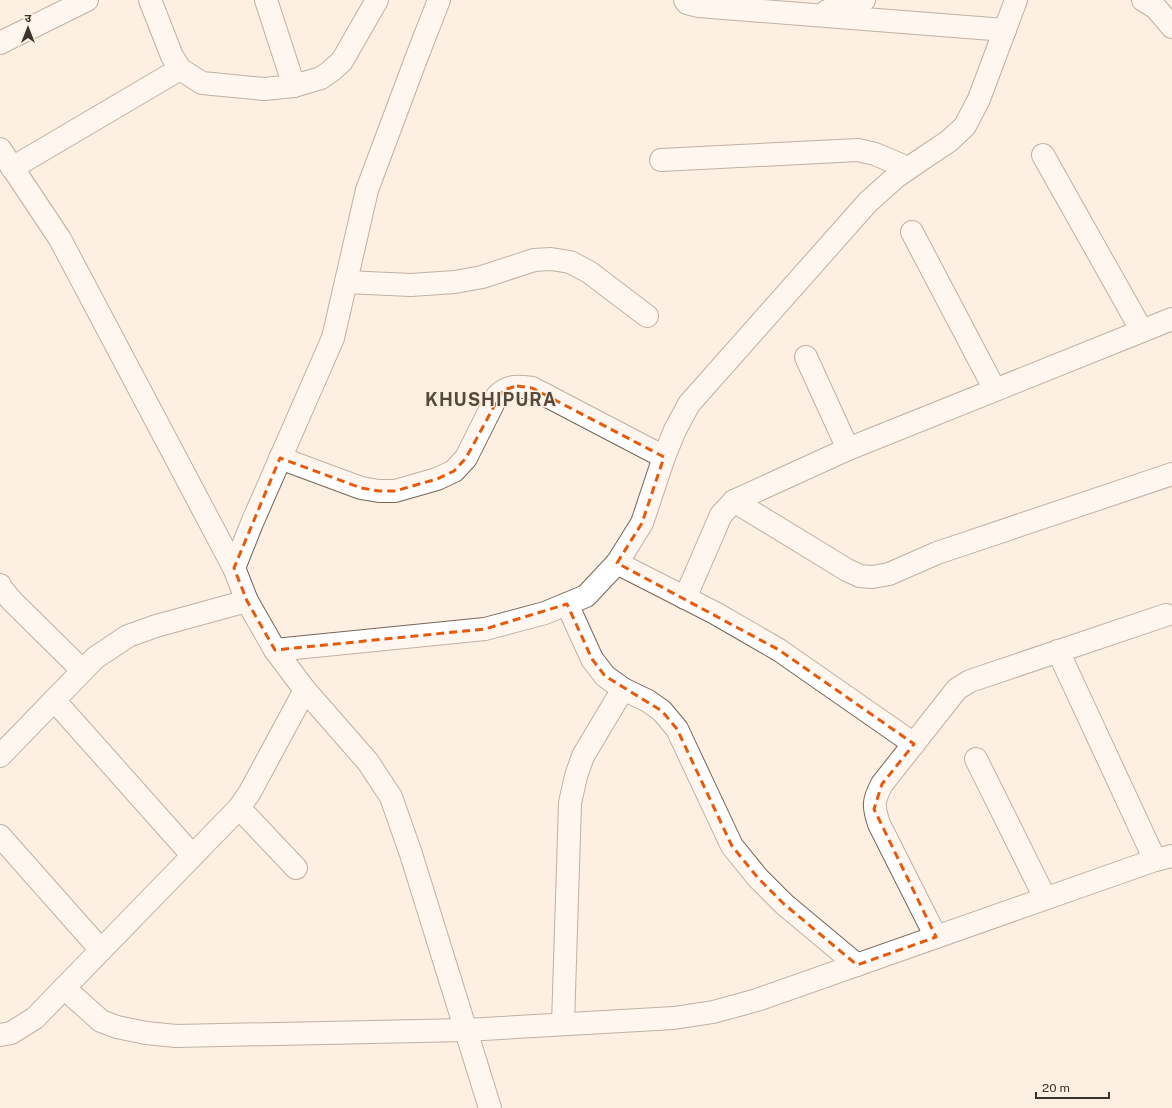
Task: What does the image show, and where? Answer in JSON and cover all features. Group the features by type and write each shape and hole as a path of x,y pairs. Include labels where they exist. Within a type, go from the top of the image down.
{"street":[{"path":"0,43 87,0"},
{"path":"150,0 172,56 180,69 202,83 264,90 294,86 321,78 331,71 342,61 377,0"},
{"path":"266,0 294,86"},
{"path":"234,568 332,338 367,190 416,59 440,0"},
{"path":"684,0 687,3 699,6 1005,30"},
{"path":"815,15 864,0"},
{"path":"275,650 485,629 545,613 586,596 617,563 642,523 664,457 689,404 868,202 896,177 949,141 965,126 979,99 1016,0"},
{"path":"1143,0 1156,8 1172,28"},
{"path":"12,168 180,69"},
{"path":"0,149 60,239 234,568 247,601 275,650 305,690 368,762 391,797 411,854 490,1108"},
{"path":"661,160 858,150 875,154 908,168"},
{"path":"1043,155 1142,331"},
{"path":"912,232 995,390"},
{"path":"346,282 411,285 455,282 482,276 534,260 551,259 570,262 589,272 647,316"},
{"path":"685,598 721,515 734,501 848,449 1172,319"},
{"path":"806,357 848,449"},
{"path":"280,458 362,488 380,491 394,491 437,479 454,471 466,458 497,396 503,390 517,386 532,388 664,457"},
{"path":"734,501 847,570 860,576 872,577 889,574 937,553 1172,474"},
{"path":"617,563 715,613 778,650 914,744"},
{"path":"0,585 12,601 82,670"},
{"path":"0,756 82,670 95,658 128,636 156,626 247,601"},
{"path":"567,604 592,659 605,676 623,689 648,701 662,711 677,729 732,846 758,878 784,904 857,964"},
{"path":"936,937 879,824 874,809 876,796 882,784 957,689 970,680 1166,615"},
{"path":"64,988 101,1021 117,1027 146,1033 176,1036 466,1030 674,1018 713,1012 757,1000 1163,858 1058,651"},
{"path":"563,1024 570,803 576,776 583,756 623,689"},
{"path":"0,1035 11,1033 35,1018 239,808 250,792 305,690"},
{"path":"54,700 192,855"},
{"path":"976,759 1045,898"},
{"path":"239,808 296,868"},
{"path":"0,836 101,950"}],"highlighted area":[{"path":"517,386 532,388 664,457 642,523 617,563 779,650 914,744 882,784 874,809 936,937 857,965 784,904 758,878 732,846 677,729 662,711 605,676 592,659 567,604 485,629 275,650 247,601 234,568 280,458 361,488 379,491 395,491 437,479 454,471 466,458 503,390"}],"district":[{"name":"KHUSHIPURA","path":"491,400"}]}
